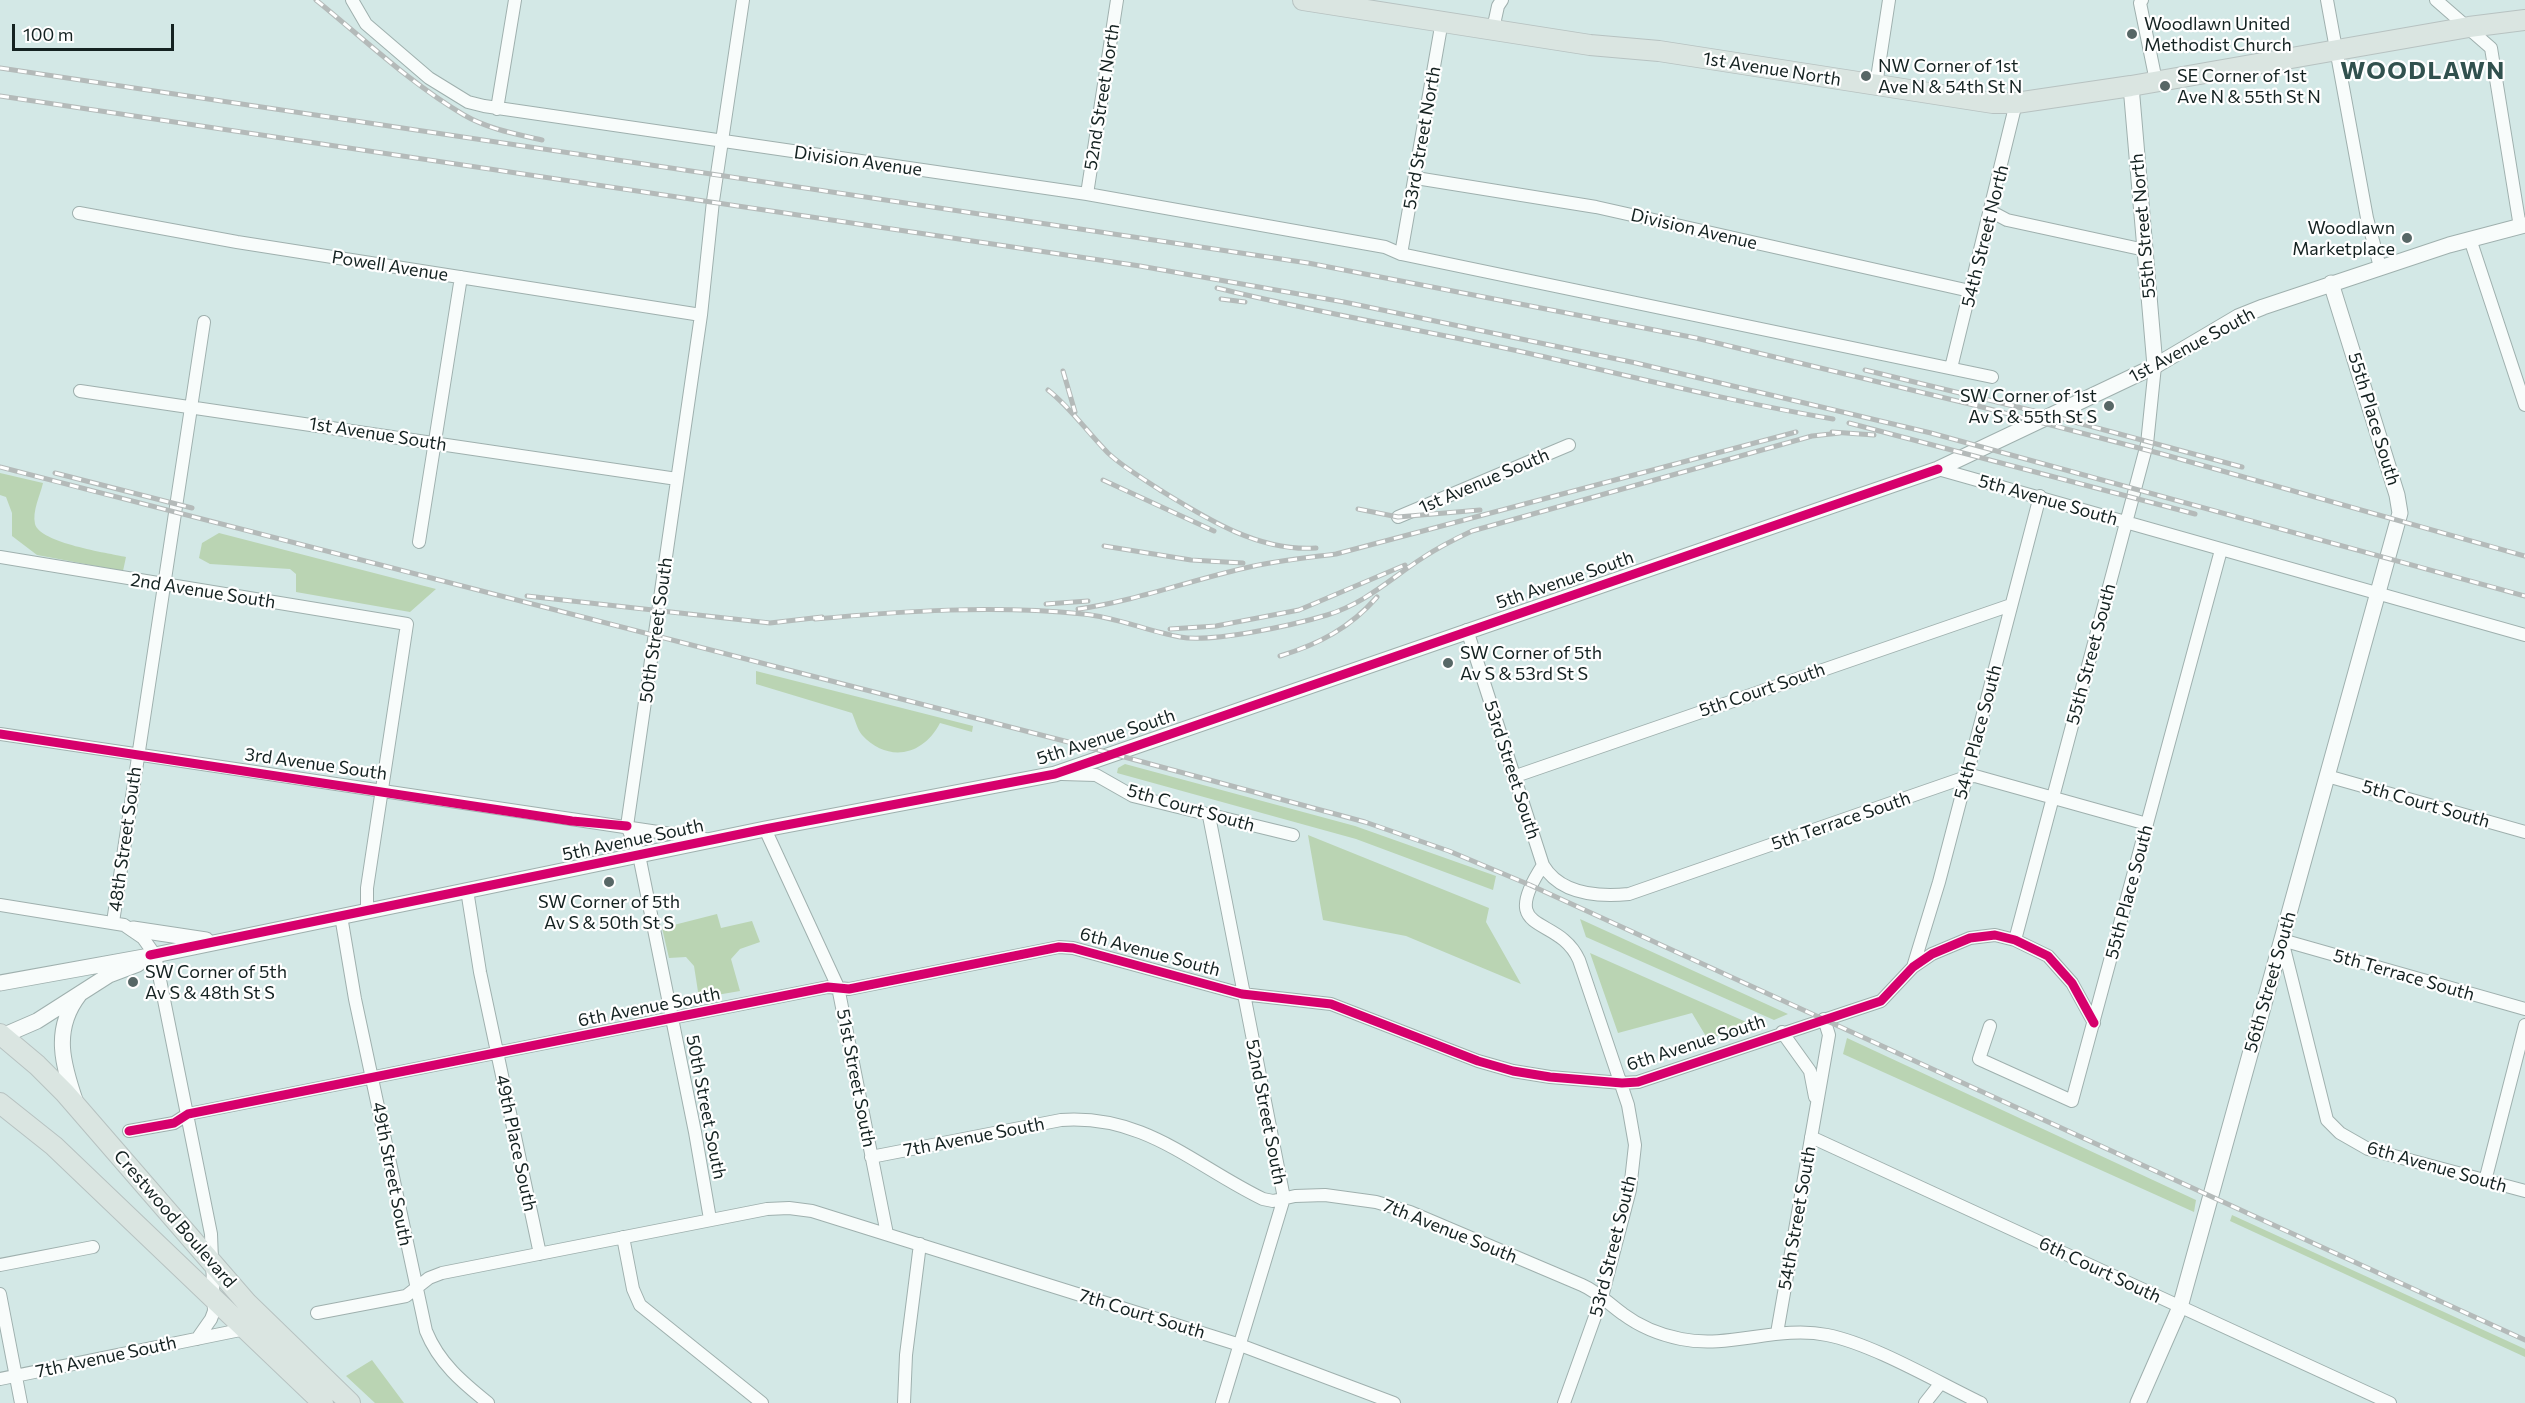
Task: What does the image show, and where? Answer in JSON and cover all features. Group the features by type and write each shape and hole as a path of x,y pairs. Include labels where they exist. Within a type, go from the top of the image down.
{"main road":[{"name":"1st Avenue North","path":"1303,0 1329,2 1590,45 1659,51 1993,103 2016,103 2132,86 2337,49 2525,20"},
{"name":"Crestwood Boulevard","path":"1,1036 37,1065 78,1108 274,1331 350,1403"},
{"name":"Crestwood Boulevard","path":"0,1103 39,1132 323,1403"}],"street":[{"name":"Division Avenue","path":"352,0 366,24 429,78 468,102 497,109 1087,194 1385,247 1401,254 1992,377"},
{"path":"497,109 515,0"},
{"name":"50th Street South","path":"710,1219 639,855 627,826 701,315 721,141 743,0"},
{"name":"52nd Street North","path":"1087,194 1118,0"},
{"path":"1493,29 1498,6 1502,0"},
{"path":"1876,85 1889,0"},
{"path":"2142,0 2140,3 2156,81"},
{"path":"2327,0 2367,218 2380,267"},
{"path":"2436,0 2491,48 2523,226"},
{"name":"53rd Street North","path":"1401,254 1442,21"},
{"name":"55th Street North","path":"2132,86 2155,366"},
{"name":"54th Street North","path":"1951,368 2016,103"},
{"name":"Division Avenue","path":"1416,178 1596,207 1970,291"},
{"path":"1990,211 2007,220 2145,250"},
{"name":"Powell Avenue","path":"79,213 248,244 701,315"},
{"name":"1st Avenue South","path":"1938,469 2155,366 2238,317 2380,267 2470,239 2523,226"},
{"path":"2470,239 2525,405"},
{"path":"419,542 433,442 461,277"},
{"name":"55th Place South","path":"2331,283 2399,504 2400,513 2388,556"},
{"name":"48th Street South","path":"204,322 162,585 113,922 133,929 152,955 212,1234 213,1298"},
{"name":"55th Street South","path":"2015,939 2147,444 2155,366"},
{"name":"1st Avenue South","path":"80,391 677,479"},
{"name":"1st Avenue South","path":"1398,517 1569,445"},
{"name":"5th Avenue South","path":"0,983 152,955 765,829 1055,774 1938,469 2525,635"},
{"name":"54th Place South","path":"1913,967 2040,496"},
{"name":"55th Place South","path":"1990,1026 1979,1059 2072,1101 2221,550"},
{"name":"56th Street South","path":"2138,1403 2180,1306 2388,556"},
{"name":"2nd Avenue South","path":"0,557 406,624 381,791"},
{"name":"5th Court South","path":"1513,777 2011,605"},
{"name":"53rd Street South","path":"1467,630 1543,865 1530,885 1526,899 1528,914 1538,926 1568,942 1576,953 1622,1083 1635,1145 1630,1190 1602,1297 1564,1403"},
{"name":"3rd Avenue South","path":"0,734 572,821 627,826 712,840"},
{"name":"5th Court South","path":"1055,774 1096,775 1133,796 1293,835"},
{"name":"5th Terrace South","path":"1543,865 1556,882 1575,889 1605,897 1629,894 1966,777 1975,776 2147,824"},
{"name":"5th Court South","path":"2327,776 2525,832"},
{"path":"367,911 367,888 381,791"},
{"name":"52nd Street South","path":"1209,816 1242,994 1284,1198 1222,1403"},
{"name":"51st Street South","path":"765,829 838,987 887,1234"},
{"name":"49th Place South","path":"467,890 480,972 540,1254"},
{"path":"0,905 113,922"},
{"name":"49th Street South","path":"341,916 356,999 426,1331 442,1360 457,1377 488,1403"},
{"path":"133,929 215,941"},
{"name":"6th Avenue South","path":"129,1131 174,1122 188,1114 498,1053 838,987 849,989 1066,947 1242,994 1344,1007 1478,1061 1513,1071 1550,1077 1622,1083 1638,1082 1782,1032 1881,1001 1913,967 1932,954 1970,938 1995,935 2015,939 2048,956 2072,983 2094,1023"},
{"name":"5th Terrace South","path":"2282,940 2525,1009"},
{"name":"6th Avenue South","path":"2282,940 2327,1120 2340,1133 2368,1149 2525,1191"},
{"name":"5th Avenue South","path":"1,1036 37,1021 89,985 137,965 152,955"},
{"path":"78,1108 64,1063 61,1038 70,1009 89,985"},
{"name":"54th Street South","path":"1777,1333 1829,1035 1824,1019"},
{"path":"2485,1181 2525,1025"},
{"name":"54th Street South","path":"1782,1032 1810,1071 1816,1104"},
{"name":"7th Avenue South","path":"871,1157 1061,1120 1090,1119 1118,1123 1143,1131 1263,1199 1342,1196 1394,1207 1582,1285 1639,1324 1679,1339 1719,1341 1777,1333 1810,1332 1839,1338 1981,1403"},
{"name":"6th Court South","path":"1811,1137 2390,1403"},
{"path":"317,1313 406,1296 429,1278 442,1273 767,1209 789,1208 812,1211 887,1234"},
{"name":"7th Court South","path":"887,1234 1240,1345 1394,1403"},
{"path":"623,1237 633,1289 640,1305 762,1403"},
{"path":"904,1403 906,1355 920,1244"},
{"path":"0,1264 93,1247"},
{"path":"0,1294 21,1403"},
{"name":"7th Avenue South","path":"196,1339 211,1319 213,1298"},
{"name":"7th Avenue South","path":"0,1379 245,1329"},
{"path":"1924,1403 1940,1384"}],"green space":[{"path":"0,473 43,483 35,514 35,524 40,531 61,542 126,557 123,571 37,555 12,536 12,513 6,497 0,495"},
{"path":"219,533 436,589 410,612 296,592 296,574 290,569 210,564 199,558 202,543"},
{"path":"756,671 973,726 972,732 940,723 933,734 915,749 904,752 883,750 862,735 852,713 756,684"},
{"path":"1125,764 1355,826 1496,876 1493,890 1356,839 1117,773 1118,768"},
{"path":"1308,835 1489,908 1486,922 1521,984 1406,936 1323,920"},
{"path":"717,914 721,928 752,921 760,942 740,949 731,959 740,991 699,998 694,966 686,957 669,958 662,928"},
{"path":"1580,919 1788,1014 1774,1020 1586,937"},
{"path":"1590,953 1753,1025 1748,1030 1707,1038 1692,1013 1618,1033"},
{"path":"1847,1038 2196,1200 2194,1212 1843,1054"},
{"path":"2232,1215 2525,1349 2525,1357 2230,1221"},
{"path":"372,1360 404,1403 375,1403 346,1376"}],"railway":[{"path":"316,0 444,103 473,120 542,140"},
{"path":"0,68 1308,263 1696,338 1978,406 2162,454 2525,556"},
{"path":"0,96 1140,266 1344,302 1636,363 1931,433 2525,596"},
{"path":"1217,288 1833,419"},
{"path":"1221,299 1245,302"},
{"path":"1865,370 2034,411 2242,467"},
{"path":"1063,371 1075,412"},
{"path":"1048,390 1064,404 1100,445 1126,468 1196,512 1254,539 1274,545 1316,548"},
{"path":"1849,423 2195,514"},
{"path":"1078,609 1141,596 1256,566 1336,554 1796,432"},
{"path":"1832,432 1874,435"},
{"path":"815,619 915,612 1016,610 1083,614 1180,637 1212,638 1253,632 1313,619 1341,610 1366,597 1435,550 1472,531 1812,436 1840,433"},
{"path":"0,467 1080,745 1365,822 1449,851 1530,885 2525,1340"},
{"path":"55,473 192,508"},
{"path":"1103,480 1214,531"},
{"path":"1358,509 1398,517 1480,510"},
{"path":"1104,546 1191,560 1243,563"},
{"path":"1170,629 1216,626 1299,610 1405,565"},
{"path":"527,596 770,623 822,617"},
{"path":"1280,656 1333,634 1356,618 1377,597"},
{"path":"1046,604 1088,601"}],"cycle path":[{"path":"150,955 765,829 1055,774 1938,469"},
{"path":"0,734 572,821 627,826"},
{"path":"129,1131 174,1123 188,1114 828,987 849,989 1059,947 1073,948 1242,994 1331,1004 1478,1061 1513,1071 1550,1077 1622,1083 1638,1082 1881,1001 1913,967 1932,954 1970,938 1995,935 2015,940 2048,956 2072,983 2094,1023"}],"place":[{"name":"Woodlawn United Methodist Church","path":"2132,34"},
{"name":"NW Corner of 1st Ave N & 54th St N","path":"1866,76"},
{"name":"SE Corner of 1st Ave N & 55th St N","path":"2165,86"},
{"name":"Woodlawn Marketplace","path":"2407,238"},
{"name":"SW Corner of 1st Av S & 55th St S","path":"2109,406"},
{"name":"SW Corner of 5th Av S & 53rd St S","path":"1448,663"},
{"name":"SW Corner of 5th Av S & 50th St S","path":"609,882"},
{"name":"SW Corner of 5th Av S & 48th St S","path":"133,982"}],"district":[{"name":"WOODLAWN","path":"2423,71"}]}
